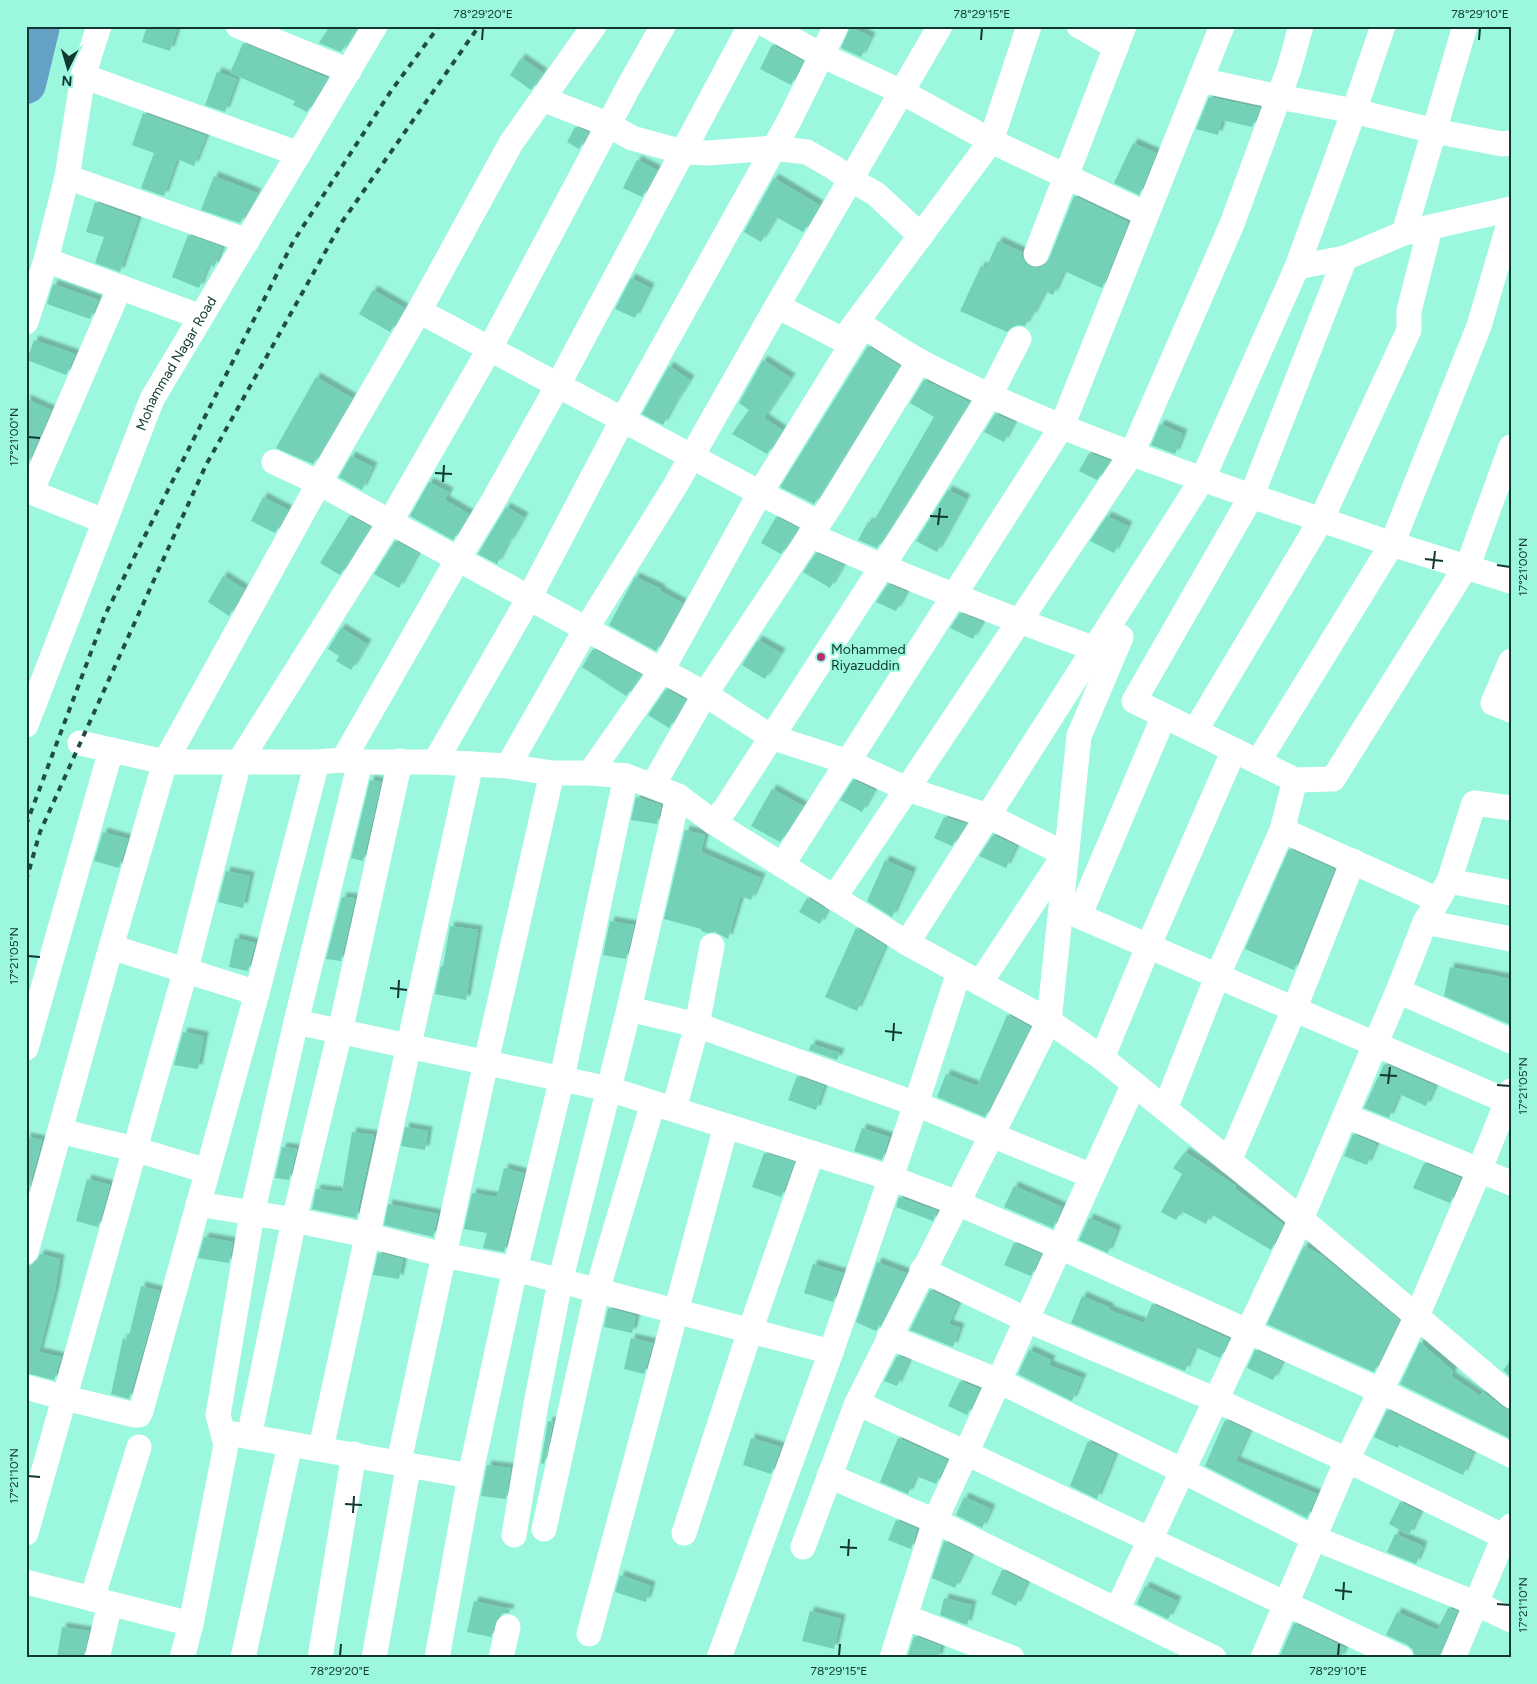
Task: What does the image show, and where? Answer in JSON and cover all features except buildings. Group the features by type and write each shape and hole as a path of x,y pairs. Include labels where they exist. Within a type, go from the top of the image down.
{"street":[{"path":"26,322 46,260 67,177 83,76 98,26"},
{"path":"238,26 349,71"},
{"name":"Mohammad Nagar Road","path":"26,725 152,399 375,26"},
{"path":"26,1252 165,762 319,483 419,312 511,143 594,26"},
{"path":"26,1533 186,969 239,762 390,522 490,348 629,86 663,26"},
{"path":"189,1656 191,1624 226,1445 218,1415 252,1214 296,1022 352,761 458,559 492,503 558,385 750,26"},
{"path":"768,26 822,55 902,92 991,141 1146,214"},
{"path":"435,762 529,598 623,420 774,148 836,26"},
{"path":"508,766 586,629 692,456 776,306 940,26"},
{"path":"842,340 991,141 1029,26"},
{"path":"1036,254 1120,37 1079,26"},
{"path":"782,865 1062,426 1222,26"},
{"path":"834,898 1132,454 1232,224 1289,69 1301,26"},
{"path":"907,943 1203,478 1297,267 1384,26"},
{"path":"1404,233 1465,26"},
{"path":"83,76 299,154"},
{"path":"1200,80 1354,111 1434,131 1502,144 1511,143"},
{"path":"542,99 609,125 632,138 683,152 708,153 774,148 806,152 876,194 921,236"},
{"path":"67,177 247,241"},
{"path":"1297,267 1345,258 1404,233 1511,209"},
{"path":"1258,762 1392,544 1479,326 1511,217"},
{"path":"1195,731 1321,520 1409,330 1409,311 1430,228"},
{"path":"1345,258 1252,495 1134,701 1295,780 1332,779 1470,560 1511,447"},
{"path":"46,260 201,317"},
{"path":"104,521 29,491 120,287"},
{"path":"776,306 842,340"},
{"path":"419,312 760,493 814,529 881,567 1019,622 1095,649"},
{"path":"842,340 863,326"},
{"path":"863,326 919,361 990,396 1132,454 1392,544 1511,581"},
{"path":"590,773 662,670 760,493 863,326"},
{"path":"713,822 725,809 990,396 1019,339"},
{"path":"654,785 704,694 814,529 919,361"},
{"path":"274,462 319,483 662,670 704,694 771,737 848,762 907,790 988,816 1065,854"},
{"path":"803,1548 856,1403 1049,1021 1065,854 1079,736 1121,637"},
{"path":"1511,661 1493,703 1511,710"},
{"path":"1164,716 1079,916 1217,978 1509,1099 1417,1316 1347,1460 1263,1658"},
{"path":"80,743 165,762 435,762 508,766 552,774 590,773 626,776 654,785 678,796 713,822 907,943 1049,1021 1102,1058 1301,1219 1511,1396"},
{"path":"26,1048 111,750"},
{"path":"1102,1058 1234,750"},
{"path":"249,1437 294,1220 340,1032 400,761"},
{"path":"26,1386 65,1398 139,1415 257,992 318,762"},
{"path":"321,1448 366,1235 471,764"},
{"path":"374,1658 408,1474 400,1457 486,1062 552,774"},
{"path":"437,1658 470,1476 515,1269 562,1078 626,776"},
{"path":"1165,1110 1217,978 1282,830 1295,780"},
{"path":"514,1535 536,1404 560,1282 629,1009 678,796"},
{"path":"1117,1610 1301,1219 1346,1116 1425,922 1443,890 1474,802 1511,808"},
{"path":"1282,830 1353,861 1443,890 1511,892"},
{"path":"719,1658 831,1352 916,1104 970,978 1065,854"},
{"path":"1229,1161 1294,1010 1353,861"},
{"path":"1425,922 1511,939"},
{"path":"544,1529 597,1291 664,1106 697,1025 712,946"},
{"path":"111,947 257,992"},
{"path":"1398,991 1511,1041"},
{"path":"629,1009 697,1025 916,1104 1092,1176"},
{"path":"296,1022 609,1089 891,1178 957,1203 1060,1247 1381,1391 1511,1455"},
{"path":"892,1658 935,1521 1134,1084"},
{"path":"1346,1116 1511,1183"},
{"path":"588,1634 726,1126"},
{"path":"60,1131 134,1149 207,1171"},
{"path":"684,1533 750,1331 812,1153"},
{"path":"198,1204 294,1220 366,1235 444,1255 515,1269 831,1352"},
{"path":"922,1270 1027,1320 1216,1400 1509,1534 1453,1658"},
{"path":"889,1337 999,1381 1183,1471 1314,1538 1511,1620"},
{"path":"856,1403 1286,1602 1401,1658"},
{"path":"223,1432 470,1476"},
{"path":"243,1658 290,1444"},
{"path":"97,1658 101,1602 139,1447"},
{"path":"320,1658 354,1454"},
{"path":"829,1476 935,1521 1214,1658"},
{"path":"26,1582 191,1624"},
{"path":"905,1617 1012,1658"},
{"path":"501,1658 508,1627"}],"waterway":[{"path":"26,84 40,26"}],"railway":[{"path":"26,825 105,615 293,242 391,91 439,26"},
{"path":"26,881 40,832 206,465 342,222 479,26"}],"place":[{"name":"Mohammed Riyazuddin","path":"821,657"}]}
